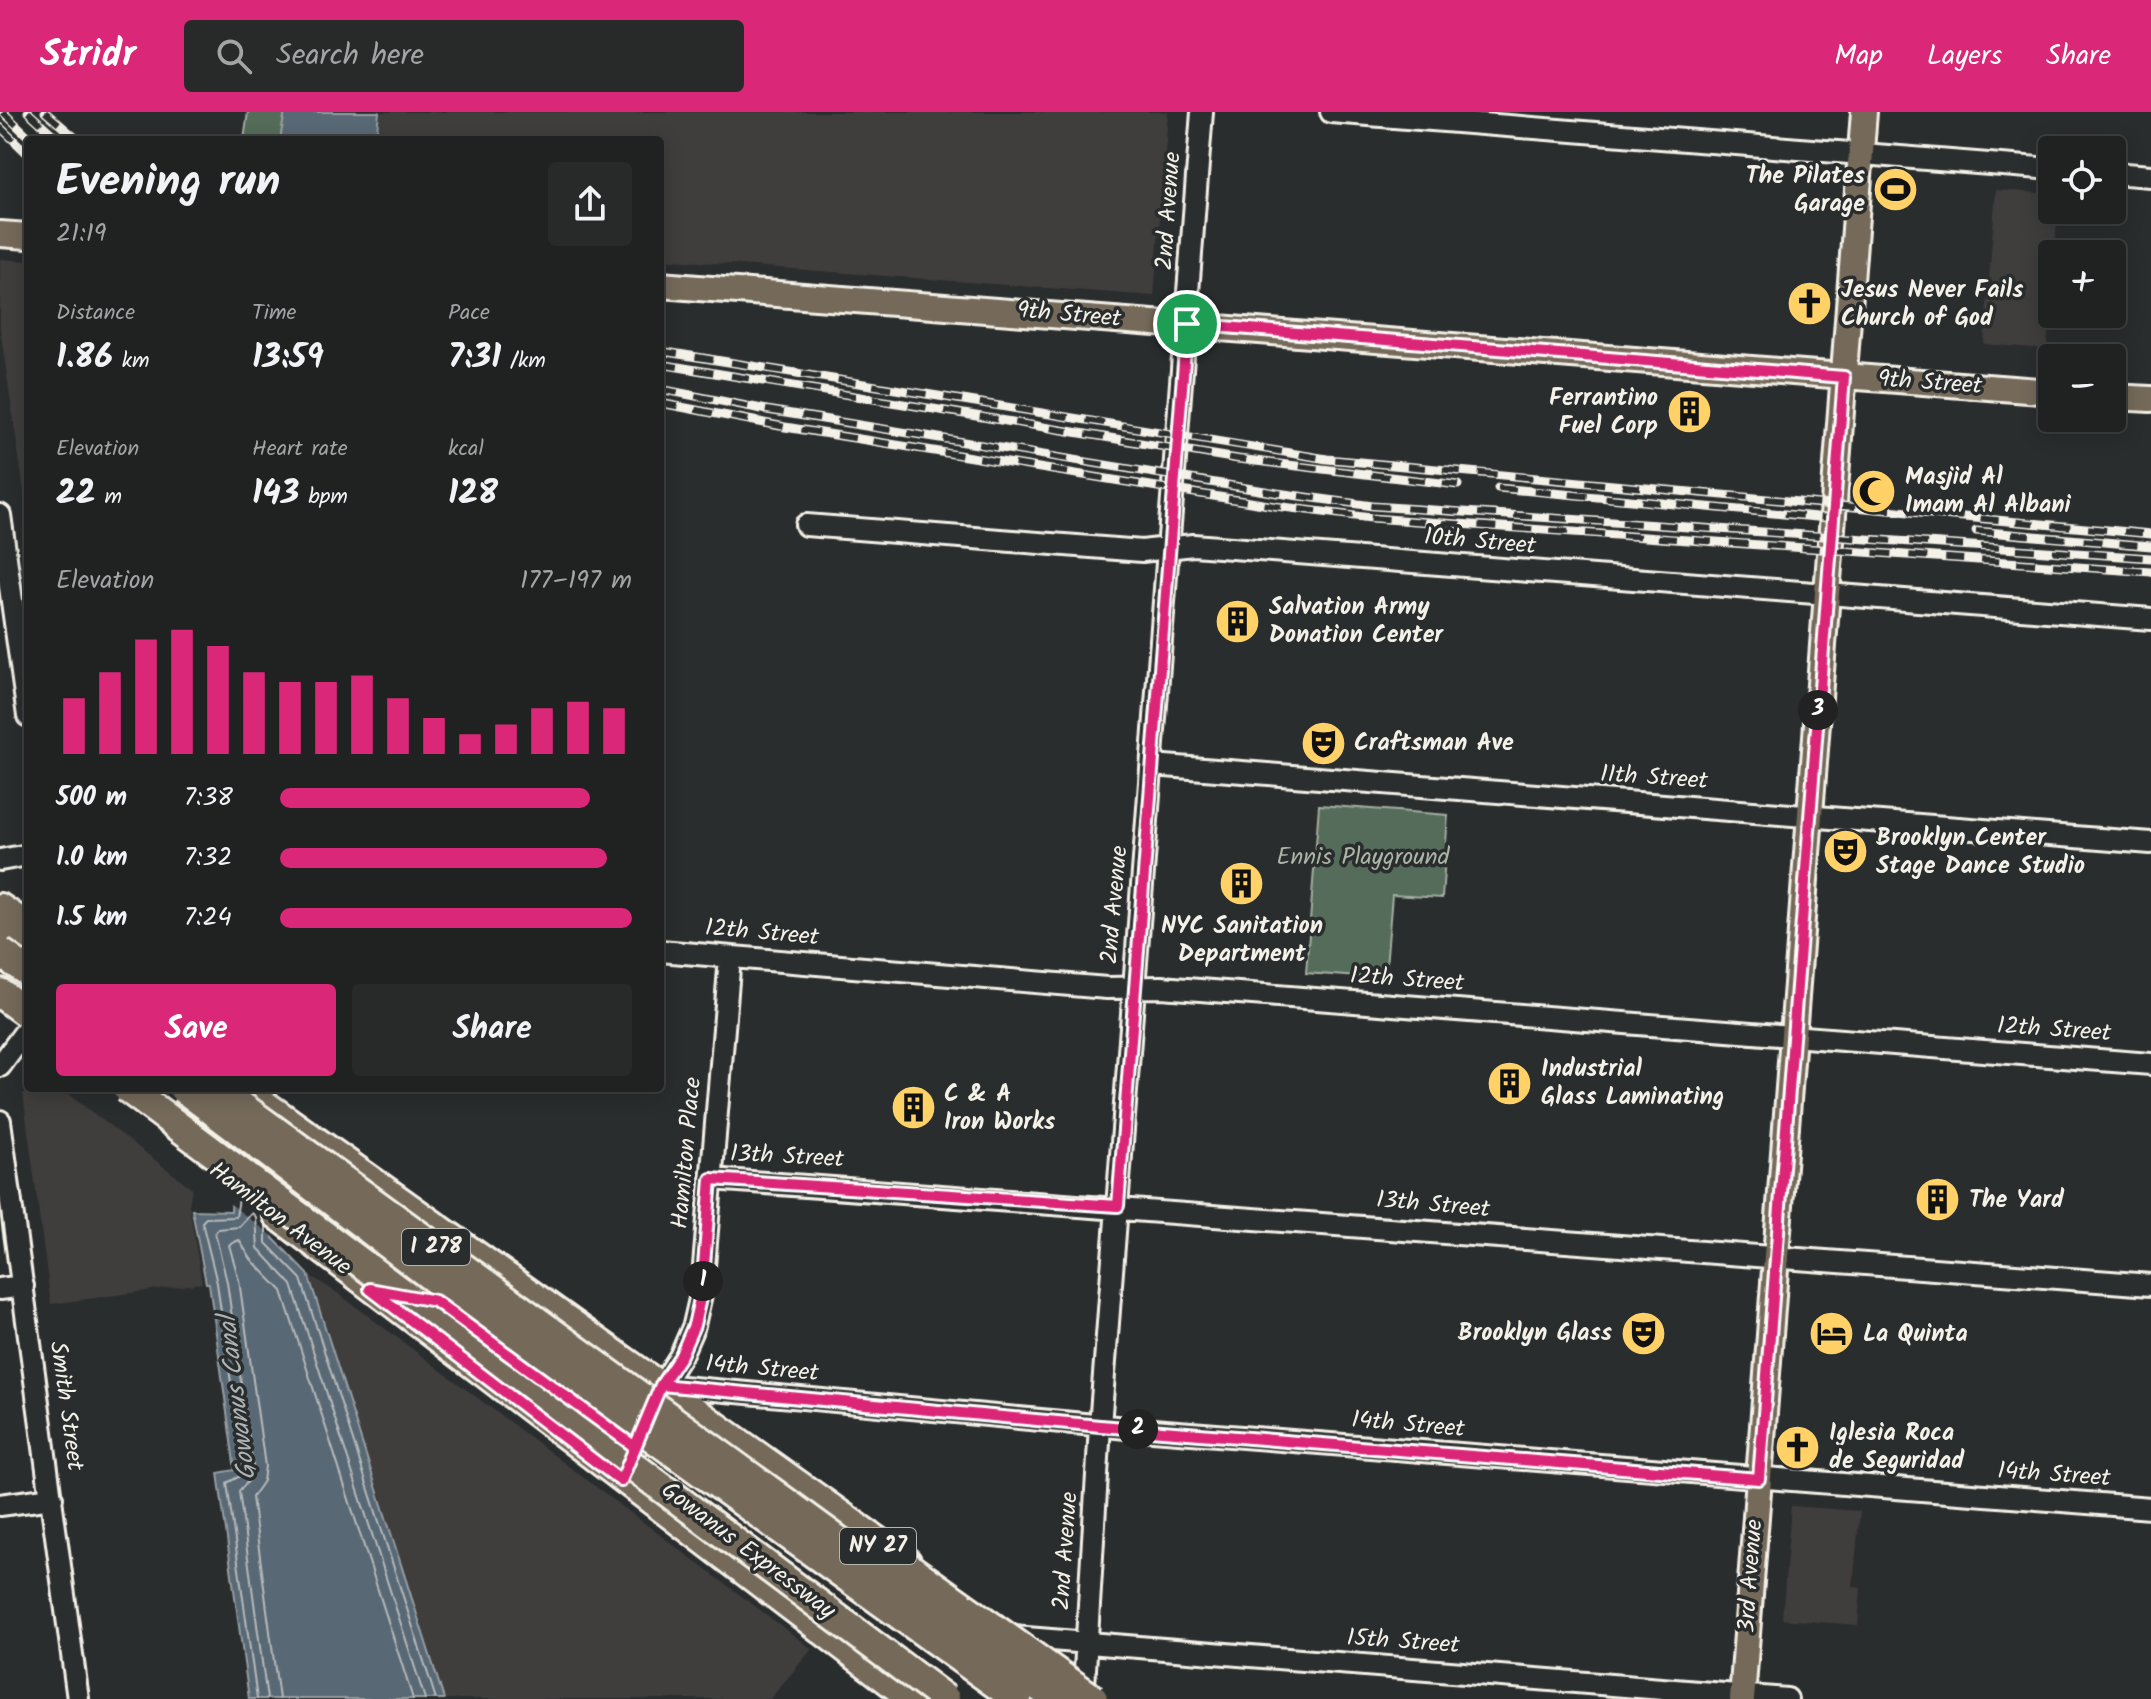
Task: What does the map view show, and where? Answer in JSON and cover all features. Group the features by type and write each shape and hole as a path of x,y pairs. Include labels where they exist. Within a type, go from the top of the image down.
{"highway":[{"path":"0,926 24,944"},
{"path":"0,952 24,969"},
{"path":"0,993 24,1011"},
{"name":"Gowanus Expressway","path":"132,1092 945,1699"},
{"name":"I 278","path":"188,1092 473,1308 1016,1699"},
{"name":"I 278","path":"222,1092 658,1396 1056,1699"},
{"name":"NY 27","path":"658,1396 713,1429 1089,1696"}],"main road":[{"name":"3rd Avenue","path":"1742,1697 1864,112"},
{"path":"0,234 24,236"},
{"name":"9th Street","path":"664,285 2038,391"},
{"path":"2126,398 2151,399"},
{"path":"0,906 24,922"},
{"path":"0,1004 24,1024"},
{"name":"Hamilton Avenue","path":"114,1092 910,1699"},
{"path":"249,1092 658,1396 1014,1637 1089,1696"},
{"path":"370,1289 435,1301 635,1447"},
{"path":"1016,1699 1026,1681 1052,1664"}],"street":[{"name":"2nd Avenue","path":"1089,1696 1086,1643 1100,1426 1202,112"},
{"path":"1331,112 2038,168"},
{"path":"2126,174 2151,176"},
{"path":"0,515 9,643 24,701"},
{"name":"10th Street","path":"806,525 1142,551 1193,545 2151,619"},
{"name":"11th Street","path":"1152,765 2151,843"},
{"path":"0,860 24,856"},
{"name":"12th Street","path":"664,951 2151,1064"},
{"name":"Hamilton Place","path":"621,1481 658,1396 694,1325 702,1290 730,957"},
{"path":"0,1066 24,1033"},
{"name":"Smith Street","path":"0,1121 78,1699"},
{"name":"13th Street","path":"711,1179 1118,1206 2151,1285"},
{"path":"0,1289 23,1286"},
{"name":"14th Street","path":"658,1396 1100,1426 2151,1508"},
{"path":"0,1505 52,1498"},
{"name":"15th Street","path":"1014,1637 1787,1699"}],"shaded area":[{"path":"379,112 1168,112 1154,296 664,259 664,136 376,136"},
{"path":"1996,190 2038,193 2038,224 2057,224 2056,240 2038,240 2038,328 2049,328 2047,344 2038,344 2038,348 1984,344"},
{"path":"0,259 24,261 24,492 0,328"},
{"path":"65,1092 192,1188 189,1205 202,1283 51,1304 23,1093"},
{"path":"309,1275 339,1294 812,1649 770,1699 444,1699"},
{"path":"1791,1506 1860,1511 1853,1587 1861,1588 1858,1625 1782,1619"}],"green space":[{"path":"248,112 285,112 281,136 245,136"},
{"name":"Ennis Playground","path":"1319,805 1448,815 1442,898 1392,895 1385,979 1306,973"}],"water":[{"path":"285,112 379,112 376,136 281,136"},
{"name":"Gowanus Canal","path":"236,1092 283,1092 273,1238 308,1274 444,1699 249,1699 218,1473 235,1470 209,1283 206,1283 192,1210 231,1211"}],"pier":[{"path":"232,1092 283,1092 274,1237 229,1203"}],"railway":[{"path":"3,112 28,136"},
{"path":"28,112 55,136"},
{"path":"45,112 73,136"},
{"path":"0,127 24,150"},
{"path":"664,352 1327,459 2151,534"},
{"path":"664,365 1238,459 1458,485"},
{"path":"664,390 767,410 1373,506 2151,558"},
{"path":"664,404 785,427 1275,506 1371,518 2151,572"},
{"path":"1498,488 1828,518"},
{"path":"1976,531 2151,546"}],"place":[{"name":"The Pilates Garage","path":"1896,190"},
{"name":"Jesus Never Fails Church of God","path":"1810,304"},
{"name":"Ferrantino Fuel Corp","path":"1689,412"},
{"name":"Masjid Al Imam Al Albani","path":"1874,491"},
{"name":"Salvation Army Donation Center","path":"1238,621"},
{"name":"Craftsman Ave","path":"1323,743"},
{"name":"Brooklyn Center Stage Dance Studio","path":"1845,852"},
{"name":"NYC Sanitation Department","path":"1242,884"},
{"name":"Industrial Glass Laminating","path":"1510,1083"},
{"name":"C & A Iron Works","path":"913,1108"},
{"name":"The Yard","path":"1938,1200"},
{"name":"Brooklyn Glass","path":"1643,1333"},
{"name":"La Quinta","path":"1832,1334"},
{"name":"Iglesia Roca de Seguridad","path":"1798,1447"}],"route":[{"path":"1187,324 1118,1206 733,1178 711,1179 702,1290 694,1325 681,1355 661,1385 635,1447 435,1301 370,1289 621,1481 661,1385 1100,1426 1759,1479 1844,377 1187,324"}]}
